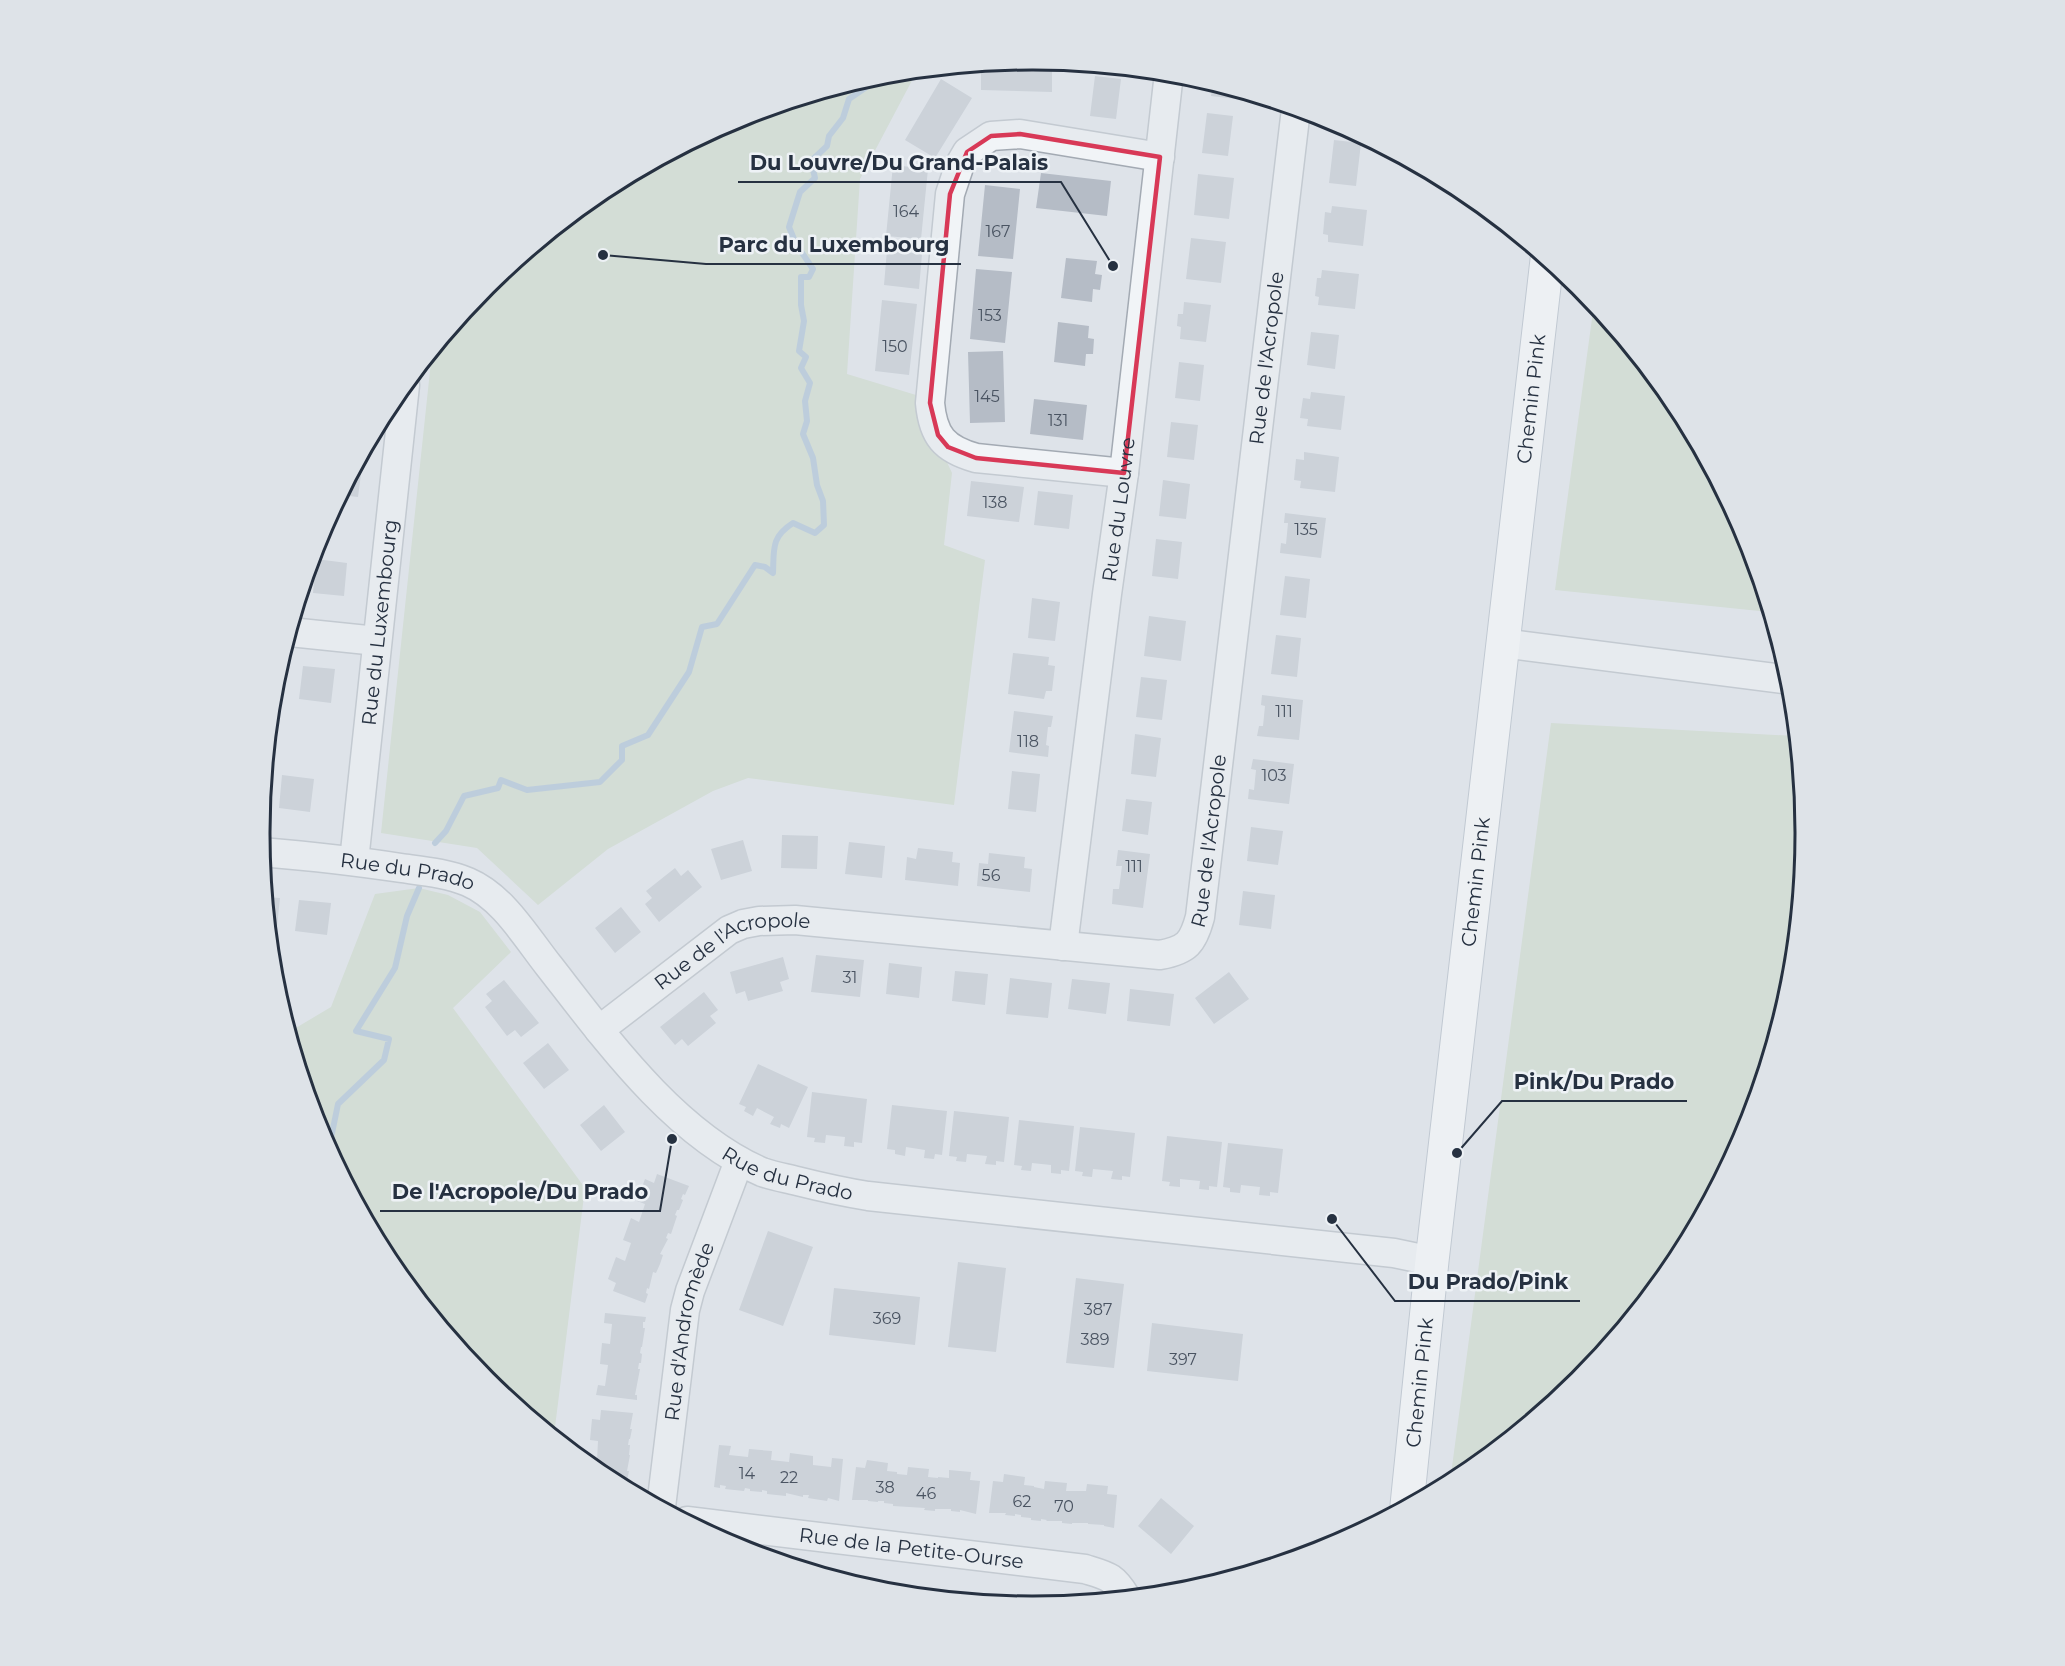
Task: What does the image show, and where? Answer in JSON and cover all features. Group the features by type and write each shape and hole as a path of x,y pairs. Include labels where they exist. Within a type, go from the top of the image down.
{"main road":[{"name":"Chemin Pink","path":"1408,1496 1432,1261 1546,270"}],"street":[{"name":"Rue du Louvre","path":"1064,946 1105,606 1124,473 1168,83"},
{"name":"Rue de l'Acropole","path":"599,1030 714,940 743,924 759,921 795,920 1160,956 1176,952 1187,945 1195,935 1200,917 1295,118"},
{"path":"1124,473 976,458 948,447 938,435 932,419 930,403 950,194 960,164 967,152 991,136 1020,134 1160,157"},
{"name":"Rue du Luxembourg","path":"354,861 377,641 390,425"},
{"path":"297,633 377,641"},
{"path":"1502,643 1779,679"},
{"name":"Rue du Prado","path":"271,853 354,861 437,873 468,881 489,894 507,913 599,1030 668,1106 713,1145 739,1161 772,1175 827,1190 868,1196 1394,1253 1432,1261"},
{"name":"Rue d'Andromède","path":"662,1499 685,1310 739,1161"},
{"name":"Rue de la Petite-Ourse","path":"711,1524 1085,1569 1107,1575 1118,1583 1122,1590"}],"highlighted area":[{"path":"1020,134 1160,157 1124,473 976,458 948,447 938,435 930,403 950,194 967,152 991,136"}],"green space":[{"path":"912,80 860,179 847,374 916,395 952,473 944,545 985,560 954,805 748,778 713,791 608,849 538,905 477,848 381,833 431,366 459,330 530,260 568,228 651,173 695,149 787,111 835,96"},
{"path":"1592,316 1637,369 1693,452 1737,541 1762,611 1555,590"},
{"path":"1551,723 1788,736 1795,833 1788,933 1769,1030 1755,1078 1737,1125 1693,1214 1666,1257 1606,1336 1535,1406 1497,1438 1452,1470"},
{"path":"419,888 448,895 480,912 511,952 453,1008 585,1188 555,1427 493,1372 459,1336 399,1257 372,1214 349,1170 310,1078 296,1028 331,1007 375,894"}],"building":[{"path":"1052,71 1052,92 981,90 981,72"},
{"path":"1095,76 1121,79 1116,119 1090,116"},
{"path":"941,79 972,98 935,158 905,140"},
{"path":"1212,92 1241,100 1211,96"},
{"path":"1207,113 1233,116 1228,156 1202,153"},
{"path":"1334,140 1361,145 1356,186 1329,183"},
{"path":"893,165 928,169 921,239 886,236"},
{"path":"1041,173 1111,181 1107,216 1036,208"},
{"path":"1198,174 1234,178 1229,219 1194,215"},
{"path":"985,185 1020,189 1013,259 978,256"},
{"path":"1332,206 1367,210 1363,246 1328,242 1328,235 1323,234 1325,212 1331,213"},
{"path":"1191,238 1226,242 1221,283 1186,279"},
{"path":"887,250 922,254 919,289 884,285"},
{"path":"1066,258 1097,261 1095,274 1102,275 1100,290 1093,289 1092,302 1061,298"},
{"path":"976,269 1012,272 1005,343 970,339"},
{"path":"1322,270 1359,274 1355,309 1318,305 1319,297 1315,296 1317,278 1321,278"},
{"path":"882,300 917,304 909,375 875,371"},
{"path":"1184,302 1211,305 1206,342 1180,339 1181,327 1177,326 1178,314 1183,314"},
{"path":"1058,322 1089,326 1088,338 1094,339 1093,354 1086,354 1085,366 1054,362"},
{"path":"1311,332 1339,335 1335,369 1307,365"},
{"path":"1003,351 1005,422 970,423 968,352"},
{"path":"1179,362 1204,365 1200,401 1175,398"},
{"path":"1311,392 1345,396 1341,430 1307,426 1308,419 1300,418 1303,398 1310,399"},
{"path":"1034,399 1087,405 1083,440 1030,434"},
{"path":"1171,422 1198,425 1194,460 1167,457"},
{"path":"1304,452 1339,457 1335,492 1300,488 1301,481 1294,480 1296,459 1304,460"},
{"path":"361,473 358,497 349,496"},
{"path":"1163,480 1190,484 1186,519 1159,516"},
{"path":"971,481 1024,487 1019,522 967,516"},
{"path":"1038,491 1073,495 1069,529 1034,525"},
{"path":"1285,513 1326,518 1321,558 1280,553 1281,543 1286,544 1288,523 1284,523"},
{"path":"1156,539 1182,542 1178,579 1152,576"},
{"path":"321,560 347,563 344,596 313,593 314,576"},
{"path":"1285,576 1310,579 1306,618 1280,615"},
{"path":"1032,598 1060,602 1055,641 1028,638"},
{"path":"1149,616 1186,621 1181,661 1144,656"},
{"path":"1276,635 1301,638 1297,677 1271,674"},
{"path":"1013,653 1049,657 1048,665 1055,666 1052,691 1046,691 1044,699 1008,694"},
{"path":"303,666 335,669 331,703 299,699"},
{"path":"1141,677 1167,680 1162,720 1136,717"},
{"path":"1262,695 1303,700 1299,740 1257,736 1259,726 1263,726 1265,706 1261,705"},
{"path":"1014,711 1053,716 1051,727 1048,727 1046,745 1049,746 1048,757 1009,752"},
{"path":"1135,734 1161,738 1156,777 1131,774"},
{"path":"1253,759 1294,764 1289,804 1248,799 1249,789 1254,790 1256,770 1251,769"},
{"path":"1012,771 1040,774 1036,812 1008,809"},
{"path":"282,775 314,779 310,812 279,808"},
{"path":"1126,799 1152,802 1148,835 1122,831"},
{"path":"1251,827 1283,831 1278,865 1247,861"},
{"path":"782,835 818,836 817,869 781,868"},
{"path":"743,840 752,871 721,880 711,849"},
{"path":"849,842 885,846 882,878 845,874"},
{"path":"918,848 953,852 952,862 960,863 958,886 905,880 907,857 916,859"},
{"path":"1118,850 1150,854 1143,908 1112,904 1113,889 1119,889 1122,866 1116,866"},
{"path":"989,853 1025,857 1024,868 1032,869 1030,892 977,886 979,863 988,864"},
{"path":"675,868 681,876 688,870 702,887 659,922 645,904 652,898 646,891"},
{"path":"1243,891 1275,895 1271,929 1239,925"},
{"path":"273,898 280,898 277,930"},
{"path":"299,900 331,903 327,935 295,931"},
{"path":"621,907 641,932 615,953 595,928"},
{"path":"816,955 864,960 860,997 811,992"},
{"path":"783,957 789,979 780,982 783,991 748,1001 745,991 736,994 730,972"},
{"path":"889,963 922,967 919,998 886,994"},
{"path":"955,971 988,974 985,1005 952,1001"},
{"path":"1229,972 1249,999 1214,1024 1195,998"},
{"path":"1010,978 1052,983 1048,1018 1006,1014"},
{"path":"1072,979 1110,983 1106,1014 1068,1009"},
{"path":"504,980 539,1023 521,1037 515,1030 507,1036 485,1007 492,1001 486,994"},
{"path":"1130,989 1174,994 1170,1026 1127,1021"},
{"path":"704,992 718,1010 710,1016 716,1023 688,1046 682,1039 675,1045 660,1027"},
{"path":"548,1043 569,1070 544,1089 523,1063"},
{"path":"758,1064 808,1087 789,1128 781,1124 780,1128 770,1124 774,1117 757,1108 753,1116 744,1111 746,1107 739,1104"},
{"path":"812,1092 867,1099 862,1143 854,1142 854,1147 844,1146 845,1137 826,1135 825,1143 814,1142 815,1138 807,1137"},
{"path":"604,1105 625,1132 601,1151 580,1125"},
{"path":"892,1105 947,1111 942,1155 935,1154 934,1159 924,1158 925,1150 906,1147 905,1156 895,1154 895,1150 887,1149"},
{"path":"954,1111 1009,1117 1004,1162 996,1161 996,1165 985,1164 987,1156 967,1154 966,1162 956,1161 957,1157 949,1156"},
{"path":"1019,1120 1074,1126 1069,1171 1061,1170 1061,1174 1051,1173 1051,1165 1032,1163 1031,1171 1021,1170 1022,1166 1014,1165"},
{"path":"1080,1127 1135,1133 1130,1177 1122,1176 1122,1180 1111,1179 1113,1171 1093,1169 1092,1177 1082,1176 1083,1172 1075,1171"},
{"path":"1167,1136 1222,1142 1217,1187 1209,1186 1209,1190 1199,1189 1200,1181 1180,1179 1180,1187 1169,1186 1170,1182 1162,1181"},
{"path":"1228,1143 1283,1149 1278,1193 1270,1192 1270,1196 1259,1195 1260,1187 1241,1185 1240,1193 1230,1192 1230,1188 1223,1187"},
{"path":"657,1174 689,1186 685,1195 683,1194 671,1234 668,1233 666,1238 668,1239 660,1254 663,1255 660,1264 656,1273 653,1272 649,1289 647,1288 645,1303 613,1291 616,1283 608,1279 616,1257 625,1261 631,1243 623,1240 631,1218 639,1222 645,1204 637,1201 645,1179 654,1183"},
{"path":"768,1231 813,1247 783,1326 739,1310"},
{"path":"958,1262 1006,1268 996,1352 948,1347"},
{"path":"1076,1278 1124,1284 1114,1368 1066,1363"},
{"path":"834,1288 920,1297 915,1345 829,1335"},
{"path":"605,1313 646,1317 643,1322 643,1328 645,1328 635,1395 637,1395 637,1400 596,1395 598,1385 605,1386 608,1365 600,1364 602,1343 610,1344 612,1324 604,1323"},
{"path":"1152,1323 1243,1334 1238,1381 1147,1371"},
{"path":"601,1410 633,1413 628,1445 630,1445 630,1455 627,1478 597,1459 598,1441 590,1440 592,1419 600,1420"},
{"path":"719,1445 731,1446 729,1455 748,1457 749,1449 772,1451 771,1460 789,1462 790,1453 813,1456 813,1465 831,1467 832,1458 843,1459 839,1501 828,1498 827,1501 808,1498 809,1495 803,1495 803,1497 786,1493 786,1496 767,1494 767,1491 750,1491 745,1488 744,1491 725,1489 726,1486 720,1485 720,1488 714,1487"},
{"path":"867,1460 888,1463 887,1471 897,1472 897,1474 907,1475 908,1467 929,1469 928,1477 938,1478 949,1478 949,1470 971,1472 970,1480 980,1481 976,1514 960,1510 960,1512 951,1511 951,1509 935,1509 935,1511 893,1506 884,1501 852,1500 856,1467 865,1468"},
{"path":"1004,1474 1025,1477 1024,1485 1044,1489 1045,1481 1067,1483 1066,1491 1086,1491 1087,1484 1108,1486 1107,1494 1117,1495 1114,1528 1088,1523 1072,1524 1062,1523 1062,1521 1031,1520 1031,1518 1015,1514 1015,1516 1005,1515 1006,1513 989,1513 993,1481 1003,1482"},
{"path":"1161,1498 1194,1526 1171,1554 1138,1526"}],"waterway":[{"path":"435,843 446,831 464,796 498,788 501,780 527,790 600,782 622,760 622,746 648,735 689,672 702,627 717,624 755,565 765,567 773,573 775,544 781,533 793,523 815,533 824,525 823,501 817,485 813,458 803,434 807,421 805,401 810,383 801,368 806,357 799,351 804,321 801,305 801,277 809,277 813,269 796,244 789,227 800,192 815,178 811,161 827,146 829,136 843,118 849,99 862,90"},
{"path":"332,1133 338,1104 384,1060 389,1039 356,1031 395,968 407,916 419,888"}],"place":[{"name":"Parc du Luxembourg","path":"603,255"},
{"name":"Du Louvre/Du Grand-Palais","path":"1113,266"},
{"name":"De l'Acropole/Du Prado","path":"672,1139"},
{"name":"Pink/Du Prado","path":"1457,1153"},
{"name":"Du Prado/Pink","path":"1332,1219"}]}
